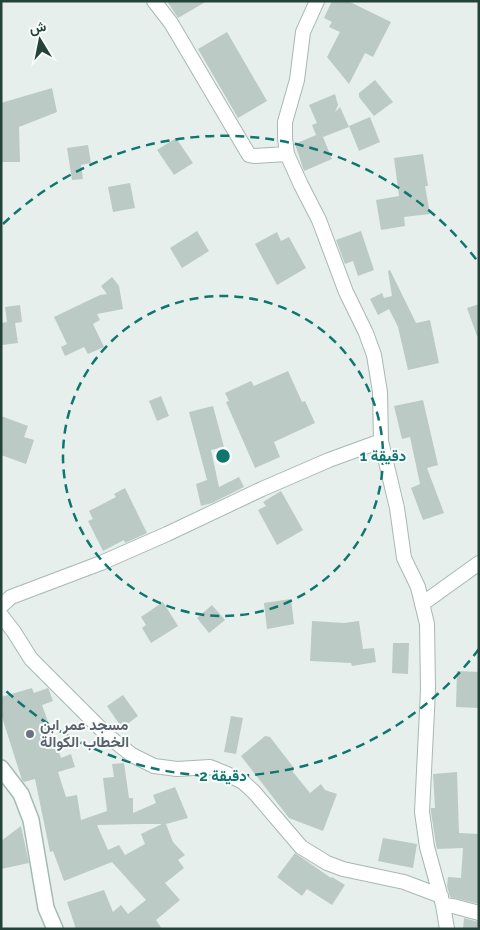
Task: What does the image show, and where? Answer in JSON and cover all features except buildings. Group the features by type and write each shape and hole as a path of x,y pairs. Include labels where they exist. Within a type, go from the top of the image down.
{"main road":[{"path":"1,768 21,794 31,820 46,908 55,929"}],"street":[{"path":"154,1 171,23 249,155 288,154"},
{"path":"318,1 303,32 297,80 285,122 285,138 288,154 300,185 319,220 346,292 366,333 374,355 380,392 381,440 396,508 404,558 418,587 427,624 428,690 422,812 427,847 442,900 447,929"},
{"path":"1,606 11,597 100,563 262,489 381,440"},
{"path":"422,604 479,563"},
{"path":"1,615 31,659 101,730 132,755 154,766 177,769 210,767 227,774 243,782 254,792 301,847 327,863 343,870 404,882 454,906 479,913"}],"place":[{"name":"مسجد عمر ابن الخطاب الكوالة","path":"30,734"}]}
